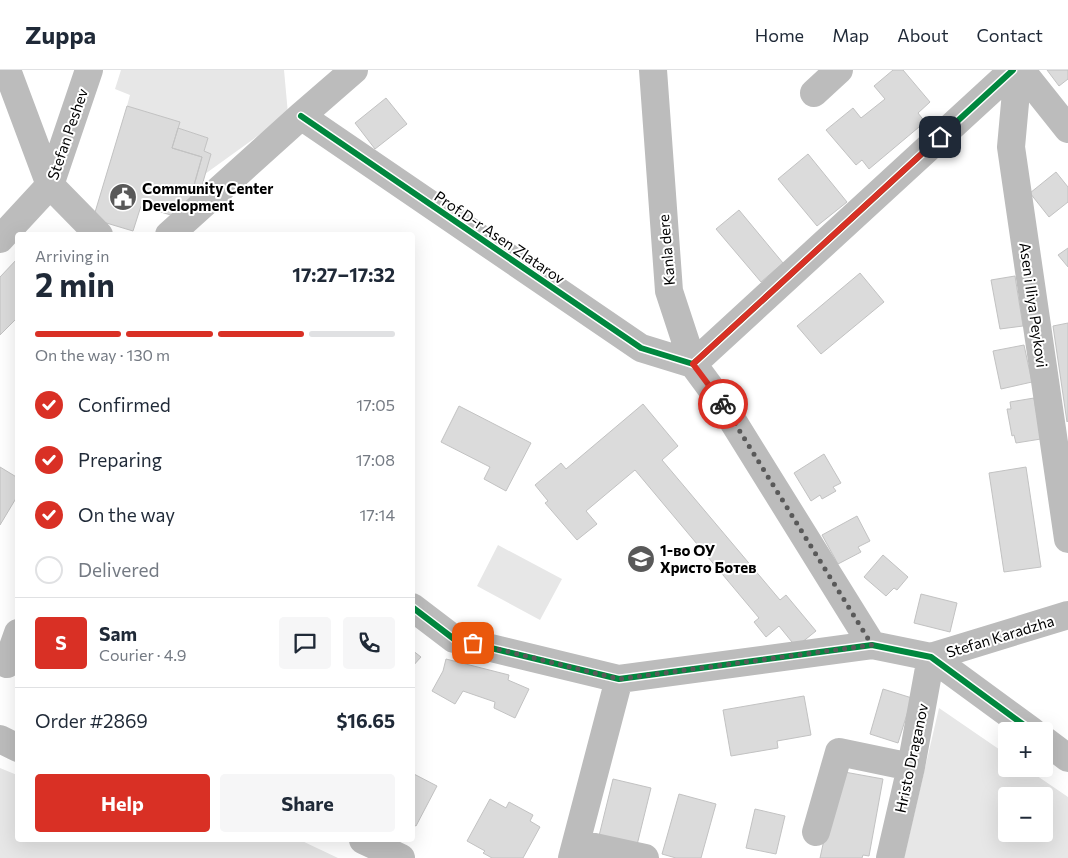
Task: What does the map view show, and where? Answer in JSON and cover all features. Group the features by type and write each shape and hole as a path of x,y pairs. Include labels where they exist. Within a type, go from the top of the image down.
{"street":[{"path":"7,70 50,185 96,232"},
{"name":"Stefan Peshev","path":"0,239 50,185 89,70"},
{"path":"173,232 354,70"},
{"name":"Kanla dere","path":"653,70 669,291 693,364 722,402 872,645"},
{"path":"814,93 839,70"},
{"path":"693,364 1013,70"},
{"path":"1019,70 1068,129"},
{"name":"Asen i Iliya Peykovi","path":"1019,70 1011,147 1068,539"},
{"name":"Prof.D-r Asen Zlatarov","path":"301,116 641,348 693,364"},
{"path":"415,609 454,639 619,679 872,645 931,657 1020,722"},
{"name":"Stefan Karadzha","path":"931,657 1068,615"},
{"path":"8,665 15,643"},
{"name":"Hristo Draganov","path":"890,858 911,767 931,657"},
{"path":"619,679 574,850 645,858"},
{"path":"0,738 15,746"},
{"path":"1053,747 1068,758"},
{"path":"816,832 839,752 911,767"},
{"path":"367,842 401,858"}],"shaded area":[{"path":"121,70 284,70 288,114 205,174 211,154 204,151 208,138 178,128 179,122 127,106 130,95 115,89"},
{"path":"498,545 562,579 540,620 477,586"},
{"path":"939,708 998,749 998,777 1039,777 1068,797 1068,858 904,858"},
{"path":"0,768 15,774 15,842 304,842 338,858 0,858"}],"building":[{"path":"893,70 903,70 930,102 918,113 925,122 869,169 862,160 856,165 826,130 853,108 861,118 885,99 874,86"},
{"path":"1047,70 1068,70 1068,79 1059,86"},
{"path":"386,98 407,124 375,149 355,123"},
{"path":"127,106 180,122 172,148 202,157 184,219 141,206 133,231 93,219"},
{"path":"178,128 208,138 204,151 211,154 199,196 192,193 202,157 172,148"},
{"path":"808,154 847,202 817,226 778,179"},
{"path":"1056,172 1068,187 1068,202 1049,217 1030,193"},
{"path":"739,210 783,263 761,282 716,229"},
{"path":"1068,248 1068,267 1058,255"},
{"path":"15,261 15,320 0,335 0,277"},
{"path":"860,273 884,302 821,354 797,326"},
{"path":"1015,276 1023,326 1000,329 991,280"},
{"path":"1068,323 1068,421 1067,422 1053,326"},
{"path":"1024,345 1032,382 1001,389 993,351"},
{"path":"1034,398 1041,439 1016,443 1014,435 1012,436 1007,409 1011,409 1010,402"},
{"path":"643,404 678,446 662,460 780,600 786,595 816,631 796,647 779,626 766,637 754,622 759,618 635,470 586,511 597,524 577,540 545,503 548,501 535,485 561,463 566,469"},
{"path":"459,406 531,443 506,491 484,479 490,467 441,442"},
{"path":"824,454 841,483 833,487 836,491 822,499 820,495 811,501 794,473"},
{"path":"0,467 15,476 15,500 0,525"},
{"path":"1026,467 1041,567 1004,572 989,473"},
{"path":"857,516 870,541 858,547 861,552 838,564 822,535"},
{"path":"883,555 908,577 897,590 894,588 886,596 864,577"},
{"path":"921,594 957,603 950,632 914,623"},
{"path":"415,652 421,657 415,664"},
{"path":"446,659 509,675 508,680 529,689 515,718 494,708 495,702 463,691 455,704 432,691 443,671"},
{"path":"883,689 912,698 898,743 870,734"},
{"path":"804,696 811,735 777,741 778,748 731,756 723,710"},
{"path":"839,771 883,779 869,856 863,855 862,858 820,858"},
{"path":"415,775 437,786 415,826"},
{"path":"613,779 651,788 636,849 598,840"},
{"path":"679,794 716,804 701,858 676,858 662,854"},
{"path":"490,799 506,808 509,802 533,815 530,821 540,827 523,858 492,858 483,853 485,851 467,841"},
{"path":"755,809 785,816 776,854 746,848"}],"cycle path":[{"path":"301,116 641,348 693,364 1013,70"},
{"path":"415,609 454,639 619,679 872,645 931,657 1020,722"}],"way so far":[{"path":"473,643 619,679 872,645 723,404"}],"place":[{"name":"Community Center Development","path":"123,197"},
{"name":"1-во ОУ Христо Ботев","path":"641,559"}],"route":[{"path":"723,404 693,364 940,137"}]}
